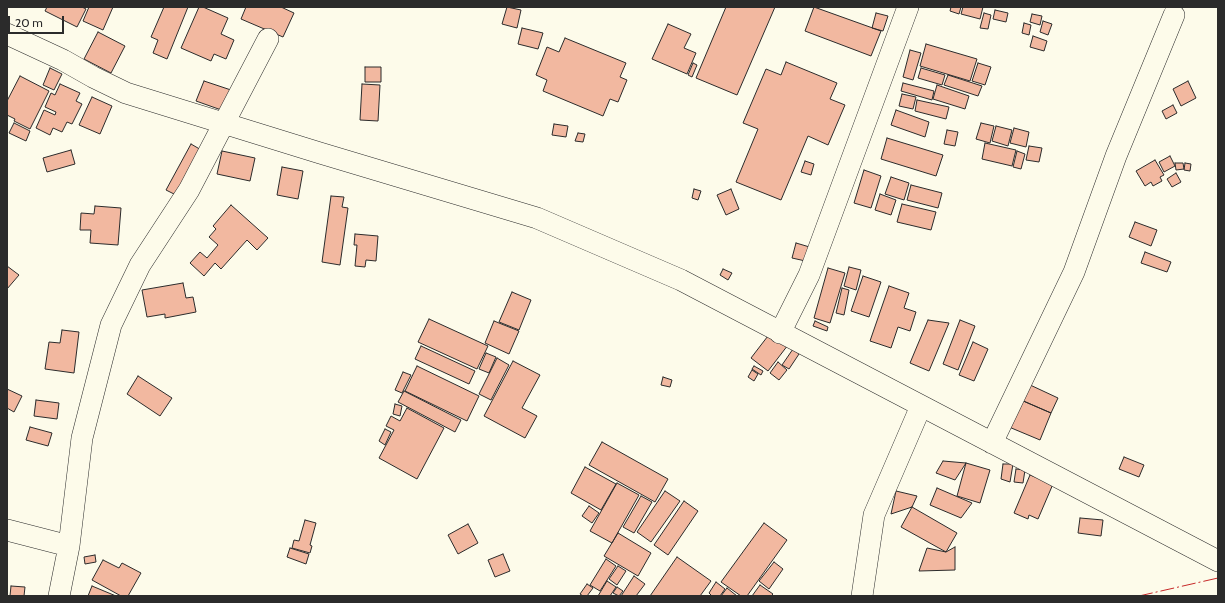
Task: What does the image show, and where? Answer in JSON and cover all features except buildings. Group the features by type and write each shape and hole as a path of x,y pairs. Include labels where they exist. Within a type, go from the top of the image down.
{"street":[{"path":"780,333 809,275 908,7"},
{"path":"992,443 1074,272 1116,156 1174,15"},
{"path":"7,34 63,60 126,93 537,218 681,280 780,333 1218,560"},
{"path":"59,596 69,546 82,438 112,325 140,265 189,190 268,39"},
{"path":"862,596 874,515 922,406"},
{"path":"7,530 69,546"}],"power":[{"path":"1139,596 1218,578"}]}
